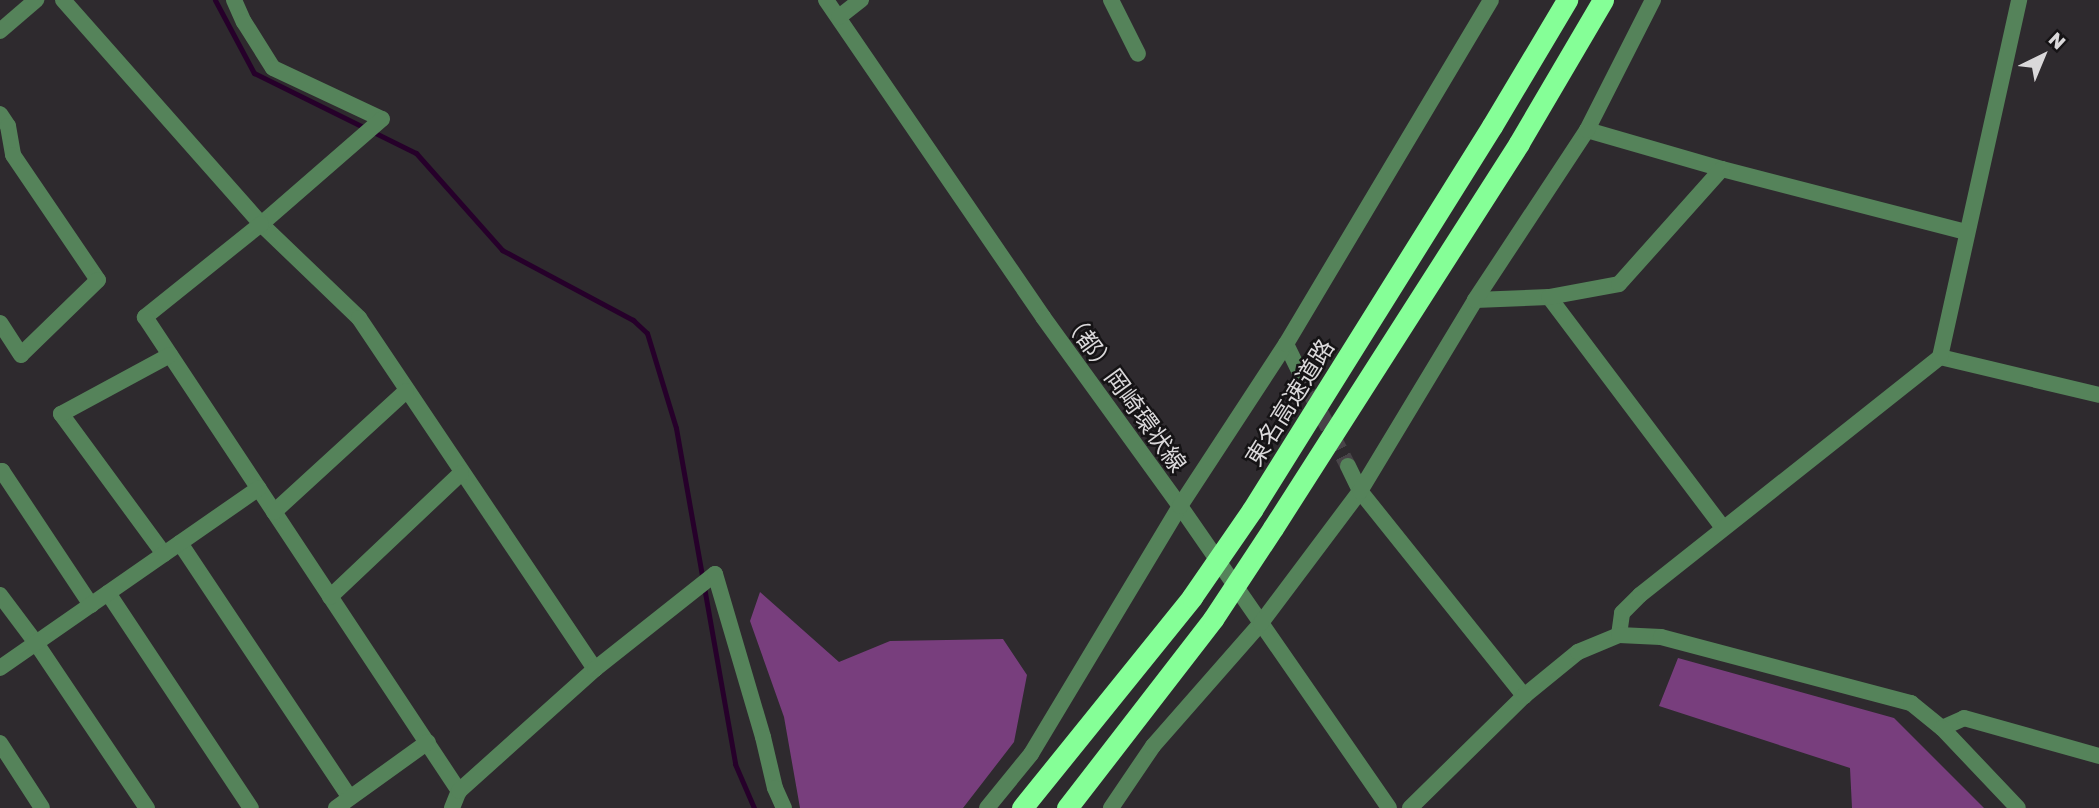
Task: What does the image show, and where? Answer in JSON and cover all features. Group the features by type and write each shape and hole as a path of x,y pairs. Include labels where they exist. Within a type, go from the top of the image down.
{"highway":[{"name":"東名高速道路","path":"1022,808 1192,597 1252,510 1485,138 1567,0"},
{"path":"1067,808 1213,619 1519,143 1603,0"}],"street":[{"path":"0,31 36,0"},
{"path":"63,0 261,224 359,318 595,669"},
{"path":"234,0 244,22 273,68 382,118 261,224 145,317 459,791"},
{"name":"（都）岡崎環状線","path":"826,0 1043,317 1180,506 1389,808"},
{"path":"839,17 861,0"},
{"path":"1111,0 1138,54"},
{"path":"987,808 1031,754 1180,506 1286,344 1492,0"},
{"path":"1111,808 1153,746 1261,623 1360,491 1475,300 1587,130 1653,0"},
{"path":"1619,635 1622,613 1723,528 1940,357 2019,0"},
{"path":"0,114 8,127 13,155 97,280 21,355 0,323"},
{"path":"1587,130 1722,169 1966,232"},
{"path":"1475,300 1549,297 1619,284 1722,169"},
{"path":"1549,297 1723,528"},
{"path":"1286,344 1299,371"},
{"path":"164,554 61,414 170,355"},
{"path":"1940,357 2099,395"},
{"path":"274,512 406,391"},
{"path":"1348,466 1360,491 1524,696"},
{"path":"0,474 2,471 91,605"},
{"path":"330,597 461,473"},
{"path":"0,668 260,488"},
{"path":"180,543 350,798"},
{"path":"452,808 459,791 595,669 715,574 763,737 775,788 784,808"},
{"path":"108,593 251,808"},
{"path":"0,595 36,643 147,808"},
{"path":"1410,808 1524,696 1578,652 1619,635 1661,636 1911,703 1942,728 2018,808"},
{"path":"1942,728 1964,718 2099,756"},
{"path":"336,808 428,742"},
{"path":"0,744 42,808"}],"shaded area":[{"path":"760,592 839,662 890,641 1003,639 1027,675 1014,742 963,808 800,808 784,717 750,621"},
{"path":"1678,658 1894,718 1984,808 1852,808 1850,768 1659,706"}],"waterway":[{"path":"215,0 254,73 416,153 502,250 633,320 647,333 676,428 735,764 754,808"}],"tunnel":[{"path":"1299,371 1348,466"}]}
